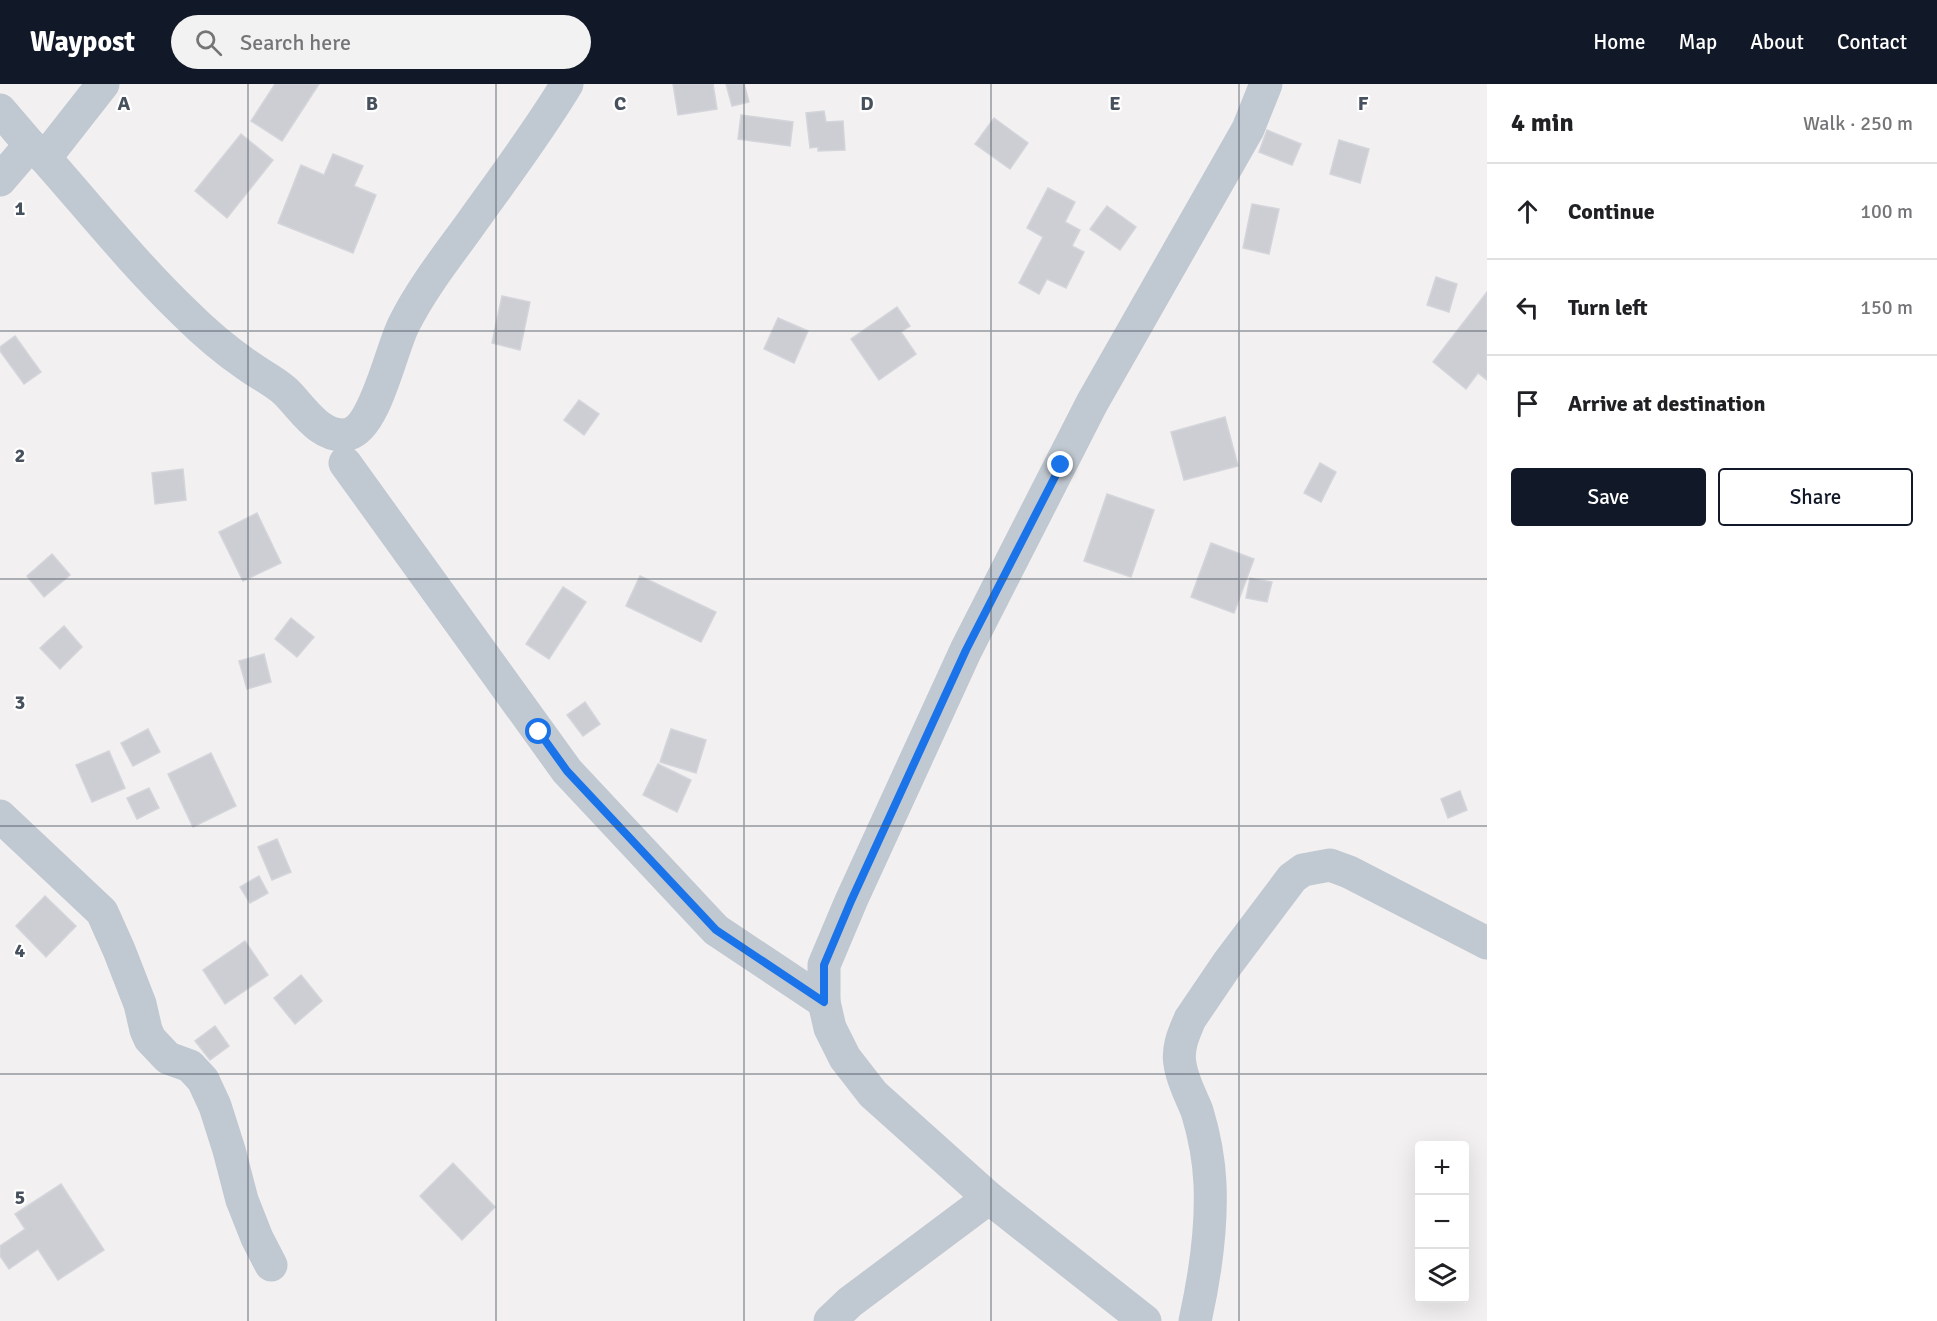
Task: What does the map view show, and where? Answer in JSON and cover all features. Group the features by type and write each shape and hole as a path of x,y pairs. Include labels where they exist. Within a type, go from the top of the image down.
{"street":[{"path":"0,180 38,151 103,84"},
{"path":"0,111 185,314 227,351 283,390 322,429 335,435 357,431 366,421 374,406 404,325 424,289 522,153 567,84"},
{"path":"1145,1321 989,1198 873,1094 844,1058 830,1028 824,1002 824,965 966,650 1092,403 1248,129 1266,84"},
{"path":"345,463 567,771 716,930 824,1002"},
{"path":"0,816 102,912 140,1004 150,1039 168,1058 190,1066 203,1080 215,1106 242,1200 271,1265"},
{"path":"1195,1321 1209,1254 1210,1184 1203,1136 1181,1069 1180,1052 1183,1035 1190,1019 1260,918 1292,878 1303,870 1330,865 1349,872 1487,943"},
{"path":"830,1321 850,1302 989,1198"}],"building":[{"path":"275,84 319,84 282,141 251,121"},
{"path":"673,84 713,84 717,109 678,115"},
{"path":"726,84 744,84 749,102 732,106"},
{"path":"824,111 826,122 843,121 845,150 818,151 818,147 810,148 806,113"},
{"path":"741,115 793,122 790,146 738,139"},
{"path":"994,118 1028,143 1010,169 975,144"},
{"path":"1267,130 1301,144 1292,165 1259,152"},
{"path":"241,134 273,160 227,218 195,191"},
{"path":"1339,140 1369,149 1360,183 1330,174"},
{"path":"333,154 363,166 354,186 376,195 353,253 278,223 301,165 324,175"},
{"path":"1048,188 1075,202 1065,222 1080,230 1072,246 1084,252 1066,288 1047,279 1039,294 1019,283 1043,237 1027,228"},
{"path":"1252,204 1279,209 1269,254 1243,248"},
{"path":"1107,206 1136,227 1120,250 1090,229"},
{"path":"1436,277 1457,284 1449,312 1427,305"},
{"path":"1487,292 1487,380 1478,373 1466,389 1433,362"},
{"path":"502,296 530,302 520,350 492,343"},
{"path":"897,307 910,326 901,332 916,354 879,380 851,339"},
{"path":"778,318 808,331 794,363 764,349"},
{"path":"15,336 41,372 24,384 0,351 0,347"},
{"path":"579,400 599,414 584,435 564,420"},
{"path":"1225,417 1238,466 1184,480 1171,432"},
{"path":"1320,463 1336,472 1321,502 1304,493"},
{"path":"183,469 186,500 155,504 152,473"},
{"path":"1107,494 1154,510 1131,577 1084,561"},
{"path":"257,513 281,563 243,581 219,532"},
{"path":"1211,543 1254,559 1234,613 1191,597"},
{"path":"52,554 70,575 44,597 27,576"},
{"path":"640,576 716,612 701,642 626,606"},
{"path":"1250,578 1272,582 1267,602 1246,598"},
{"path":"563,587 586,602 549,659 526,644"},
{"path":"291,618 314,637 297,657 275,639"},
{"path":"64,626 82,647 60,669 40,648"},
{"path":"264,654 271,682 247,689 239,661"},
{"path":"585,702 600,724 583,736 567,715"},
{"path":"148,729 160,752 133,766 121,743"},
{"path":"671,729 706,740 696,773 660,762"},
{"path":"109,751 125,788 92,802 76,765"},
{"path":"211,753 236,806 193,827 168,774"},
{"path":"658,764 691,780 677,812 643,795"},
{"path":"149,788 159,808 137,819 127,798"},
{"path":"1460,791 1467,810 1448,818 1441,799"},
{"path":"277,839 291,872 272,880 258,847"},
{"path":"259,876 268,893 250,903 240,887"},
{"path":"45,896 76,926 46,957 16,926"},
{"path":"245,941 268,975 225,1004 203,970"},
{"path":"301,975 322,1001 295,1024 274,998"},
{"path":"215,1026 229,1046 210,1060 195,1041"},
{"path":"453,1163 495,1207 462,1240 420,1196"},
{"path":"61,1184 104,1250 58,1280 38,1249 9,1269 0,1256 0,1246 25,1229 15,1214"}],"route":[{"path":"539,732 567,771 716,930 824,1002 824,965 851,901 966,650 1061,465"}]}
